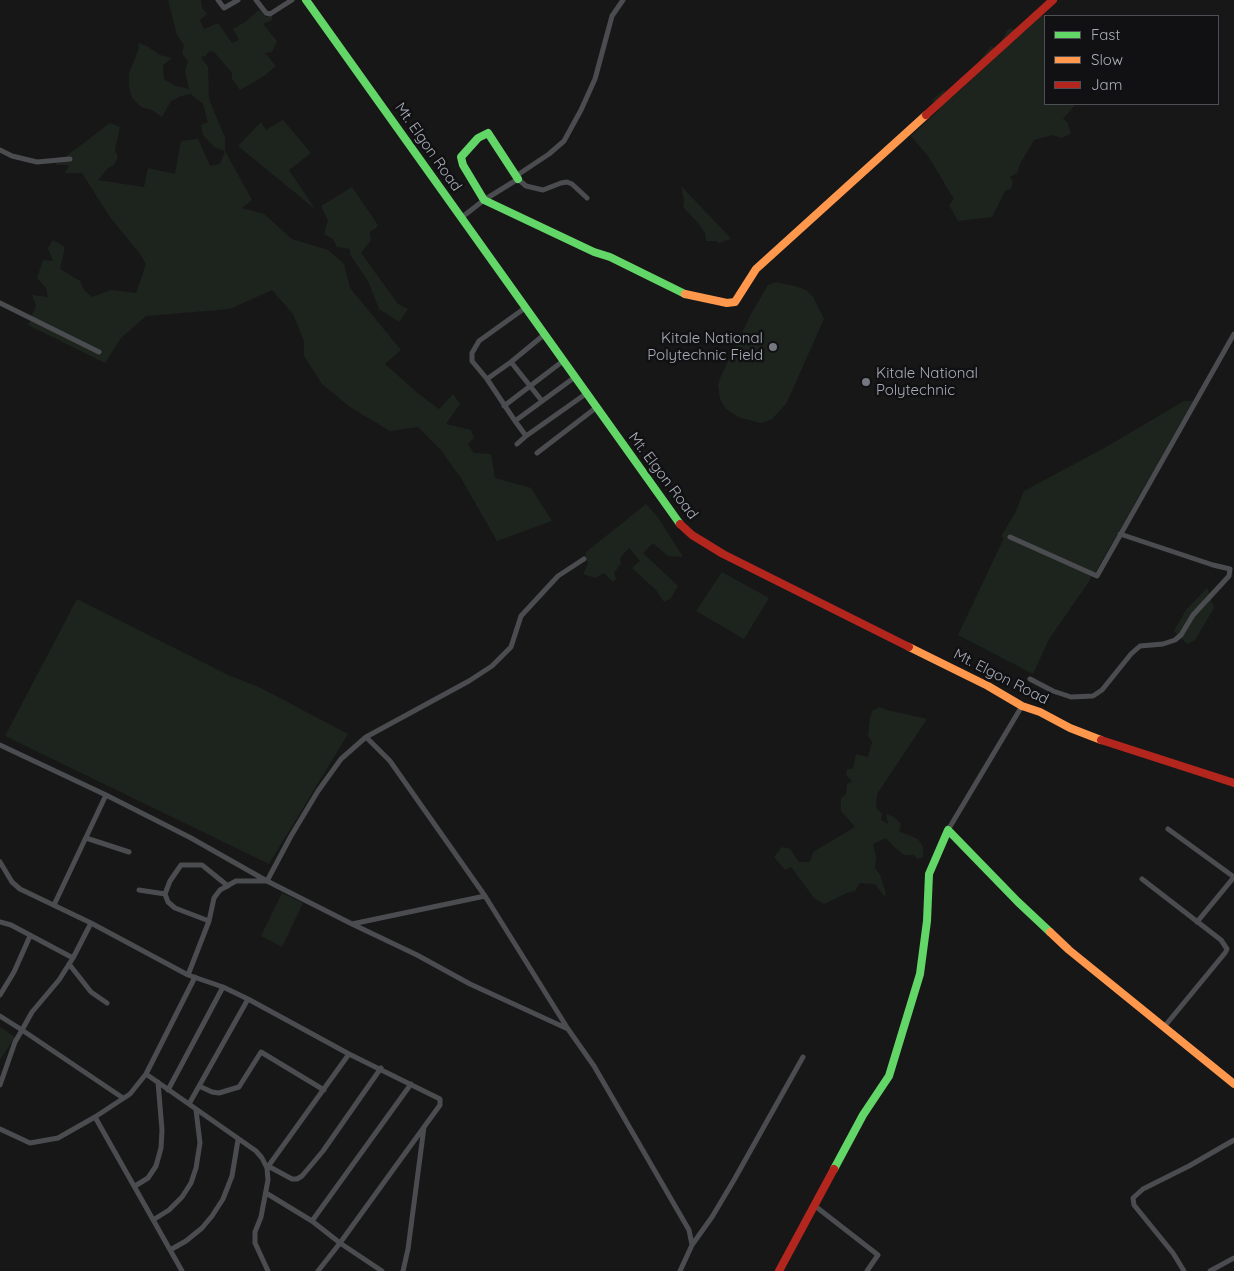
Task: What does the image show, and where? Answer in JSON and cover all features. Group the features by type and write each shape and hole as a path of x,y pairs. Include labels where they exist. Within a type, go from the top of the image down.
{"street":[{"path":"218,0 224,8 238,0"},
{"path":"256,0 266,13 270,14 292,0"},
{"name":"Mt. Elgon Road","path":"306,0 679,523 692,535 723,554 988,686 1022,706 1040,712 1070,728 1094,738 1234,783"},
{"path":"461,219 564,141 581,110 595,78 612,16 623,0"},
{"path":"587,198 572,184 567,182 543,190 526,186 517,178 488,133 482,135 461,157 461,161 484,200 594,252 610,257 690,296 728,303 734,302 756,269 1054,0"},
{"path":"0,150 12,156 37,162 70,159"},
{"path":"0,303 99,352"},
{"path":"525,308 479,341 474,349 472,361 487,379 526,436"},
{"path":"487,379 545,334"},
{"path":"1010,537 1097,576 1234,334"},
{"path":"511,362 542,401"},
{"path":"504,406 564,362"},
{"path":"515,421 575,377"},
{"path":"517,444 588,394"},
{"path":"537,452 597,407"},
{"path":"1030,679 1053,692 1071,697 1093,696 1105,686 1140,646 1163,644 1175,640 1181,635 1192,615 1229,576 1230,569 1120,534"},
{"path":"267,881 318,791 342,759 366,738 469,681 492,666 510,647 521,616 558,576 584,559"},
{"path":"779,1271 863,1115 889,1076 920,974 927,921 929,874 948,830 1022,706"},
{"path":"366,738 390,761 485,896 568,1029 594,1066 689,1230 692,1245"},
{"path":"0,744 191,838 267,881 417,955 470,984 568,1029"},
{"path":"54,905 106,795"},
{"path":"1168,829 1234,877 1197,922"},
{"path":"948,830 1018,902 1069,950 1234,1084"},
{"path":"86,838 129,852"},
{"path":"0,862 12,882 20,889 92,923 188,975 248,998 350,1054 439,1097 441,1101 424,1126 318,1271"},
{"path":"209,921 175,908 168,902 165,894 180,865 202,865 228,886"},
{"path":"1142,879 1221,940 1227,949 1164,1027"},
{"path":"188,975 209,921 214,898 220,890 236,881 267,881"},
{"path":"139,890 165,894"},
{"path":"352,924 485,896"},
{"path":"0,922 11,925 73,958"},
{"path":"0,1085 15,1042 32,1012 59,980 92,923"},
{"path":"0,995 14,972 30,936"},
{"path":"69,964 91,992 107,1003"},
{"path":"0,1129 30,1143 58,1138 95,1117 135,1089 146,1074 195,977"},
{"path":"168,1090 223,987"},
{"path":"189,1104 248,998"},
{"path":"0,1016 123,1098"},
{"path":"199,1086 219,1093 239,1087 261,1052 324,1090"},
{"path":"268,1271 255,1243 255,1232 261,1217 266,1193 268,1167 350,1054"},
{"path":"680,1271 692,1245 712,1217 734,1180 803,1056"},
{"path":"146,1074 256,1152 268,1167 292,1179 300,1178 323,1151 380,1068"},
{"path":"135,1186 148,1178 156,1166 161,1148 162,1130 158,1082"},
{"path":"312,1221 411,1084"},
{"path":"153,1220 182,1197 191,1183 196,1168 200,1143 196,1110"},
{"path":"95,1117 182,1271"},
{"path":"403,1271 408,1249 424,1126"},
{"path":"170,1250 186,1241 202,1228 223,1200 232,1176 238,1140"},
{"path":"1184,1271 1173,1252 1134,1205 1133,1198 1143,1189 1190,1166 1234,1140"},
{"path":"266,1193 312,1221 340,1243 382,1271"},
{"path":"814,1206 878,1255 867,1271"},
{"path":"1210,1271 1234,1258"}],"shaded area":[{"path":"168,0 201,0 202,8 207,14 200,20 204,29 218,23 232,43 239,40 233,29 259,10 266,17 272,16 272,20 263,24 277,41 272,52 265,53 276,66 264,76 240,90 232,79 232,73 214,52 209,51 206,56 201,57 208,67 209,99 225,138 225,151 214,147 203,135 201,125 208,122 203,104 191,94 171,101 162,117 152,110 141,107 132,98 129,74 139,48 138,43 147,46 160,55 172,58 163,65 164,79 176,86 189,89 185,71 188,61 182,53 184,45 177,35"},
{"path":"1036,11 1044,16 1044,105 1075,105 1063,119 1067,122 1071,133 1062,138 1053,135 1034,140 1017,173 1010,177 1013,181 1011,189 1005,191 992,217 958,221 949,205 954,199 928,156 911,136 939,110 932,100 944,90 950,99 970,81 967,73 980,61 991,46 1000,52 1001,42 1008,29 1027,30"},
{"path":"283,120 311,153 289,170 315,209 238,146 261,122 266,130"},
{"path":"110,123 120,127 115,150 118,157 114,165 108,168 98,180 144,187 148,168 175,174 181,141 198,139 210,166 220,164 225,151 252,200 242,208 264,214 292,239 328,250 344,264 350,288 401,350 385,364 439,409 453,394 460,404 446,424 471,430 474,438 468,444 474,453 491,454 495,478 531,488 552,521 497,541 461,478 440,449 418,427 390,431 350,407 322,384 304,356 304,341 293,314 272,290 230,309 146,316 121,338 105,363 28,325 36,306 32,295 48,297 46,288 37,278 43,260 53,261 48,248 53,240 65,247 60,269 80,281 84,290 92,297 111,290 136,293 146,264 110,217 82,173 65,173 69,165 56,165 58,157 65,157"},
{"path":"681,186 731,239 719,243 716,241 706,241 705,233 683,207 684,200"},
{"path":"352,187 378,225 370,232 371,240 361,253 398,304 408,309 399,322 379,309 369,283 350,254 350,249 337,247 333,239 324,234 328,220 321,206"},
{"name":"Kitale National Polytechnic Field","path":"776,282 806,290 813,297 824,319 786,404 772,419 761,423 738,417 725,408 720,399 718,385 751,314 768,285"},
{"path":"1184,401 1193,401 1095,573 1093,573 1049,639 1033,674 958,635 1004,538 1001,536 1014,515 1024,491 1106,447"},
{"path":"646,504 657,516 683,557 668,556 653,543 643,553 678,586 671,598 664,602 656,590 632,568 640,561 629,548 620,558 621,563 614,573 616,579 613,582 604,573 595,578 583,574 588,564 585,553"},
{"path":"722,572 769,598 744,639 696,611"},
{"path":"1207,588 1214,608 1195,640 1187,644 1174,631 1186,610"},
{"path":"77,599 228,675 261,688 348,734 269,864 5,736"},
{"path":"880,707 927,719 877,794 876,808 882,814 881,820 888,824 886,814 894,817 901,824 899,831 918,839 923,847 923,857 917,859 914,855 904,855 886,838 873,844 876,857 875,868 880,875 886,894 884,896 875,884 860,883 855,891 824,904 814,898 791,867 785,870 774,857 782,847 790,849 799,862 810,862 813,852 855,827 841,811 841,798 846,794 847,784 852,781 846,775 847,770 853,768 856,754 868,757 872,742 868,736 870,718 872,711"},
{"path":"282,893 303,903 282,947 261,936"},
{"path":"0,1027 15,1037 0,1060"}],"traffic: fast":[{"path":"306,0 680,524"},
{"path":"518,179 488,133 478,138 461,157 463,165 484,200 594,252 610,257 685,294"},
{"path":"834,1169 863,1115 889,1076 920,974 927,921 929,874 948,830 1050,932"}],"traffic: slow":[{"path":"685,294 727,303 735,302 756,269 926,115"},
{"path":"909,647 988,686 1022,706 1040,712 1070,728 1101,740"},
{"path":"1050,932 1069,950 1234,1084"}],"traffic: jam":[{"path":"926,115 1053,0"},
{"path":"680,524 692,535 723,554 909,647"},
{"path":"1101,740 1234,783"},
{"path":"779,1271 834,1169"}],"place":[{"name":"Kitale National Polytechnic Field","path":"773,347"},
{"name":"Kitale National Polytechnic","path":"866,382"}]}
